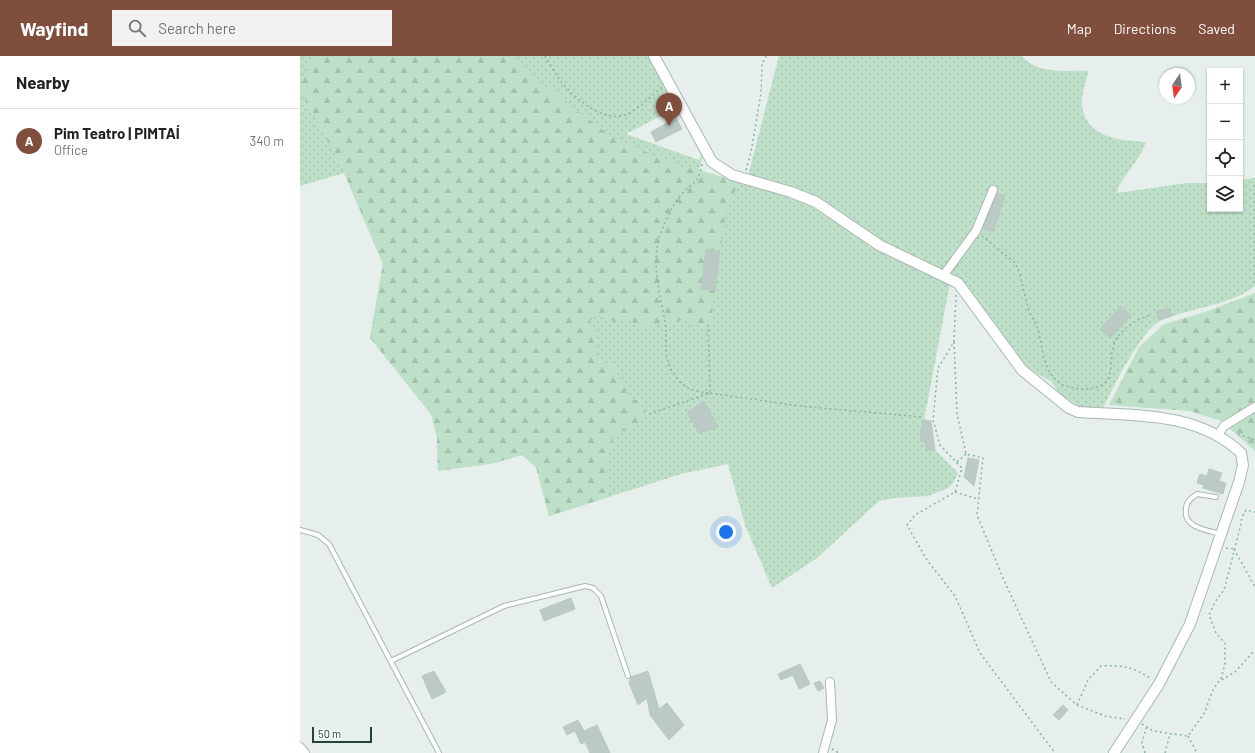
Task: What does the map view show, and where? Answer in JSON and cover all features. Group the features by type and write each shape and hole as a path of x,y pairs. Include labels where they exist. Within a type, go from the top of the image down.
{"street":[{"path":"654,56 705,152 712,162 718,167 744,178 792,192 816,202 865,238 958,282 1022,370 1069,408 1078,412 1183,421 1218,435 1232,444 1241,453 1243,465 1239,482 1190,624 1160,684 1135,721 1118,751"},
{"path":"943,276 976,231 993,190"},
{"path":"1218,435 1224,426 1255,407"},
{"path":"823,753 832,720 830,682"},
{"path":"300,747 305,753"}],"lane":[{"path":"1216,497 1197,494 1191,498 1186,505 1185,516 1190,524 1196,527 1222,534"},
{"path":"300,530 318,535 328,544 439,753"},
{"path":"391,661 504,606 585,586 593,588 602,596 628,676"}],"path":[{"path":"545,56 571,92 588,105 609,115 620,116 630,112 668,82"},
{"path":"744,178 751,152 760,93 762,64 766,56"},
{"path":"705,152 699,178 681,195 668,218 657,244 656,258 665,324 665,344 668,364 675,377 686,387 695,391 799,406 922,417"},
{"path":"976,231 1015,263 1030,313 1038,330 1042,353 1046,365 1055,378 1068,386 1077,388 1093,388 1106,382 1113,362 1112,350 1116,339 1123,330 1150,315"},
{"path":"958,282 954,342 957,414 966,454"},
{"path":"708,324 710,393"},
{"path":"954,342 938,368 933,420 940,445 962,468 955,492 915,515 907,525 927,560 955,596 980,652 1055,753"},
{"path":"649,414 710,393"},
{"path":"1238,434 1255,440"},
{"path":"956,462 966,454"},
{"path":"966,454 983,458 977,516 1002,578 1051,682 1077,705 1105,716 1135,721 1153,731 1188,736"},
{"path":"955,492 978,499"},
{"path":"1188,736 1206,712 1212,692 1221,679 1225,664 1225,643 1216,633 1209,615 1215,602 1224,590 1242,517 1246,510 1255,512"},
{"path":"1234,549 1255,587"},
{"path":"1221,679 1235,672 1255,650"},
{"path":"1077,705 1088,680 1102,666 1122,665 1139,671 1160,684"},
{"path":"1145,753 1142,743 1147,727"},
{"path":"1165,753 1170,733"},
{"path":"1188,736 1197,753"}],"green space":[{"path":"300,56 650,56 703,156 699,170 780,193 808,204 856,236 886,253 950,283 924,420 935,450 958,473 954,482 948,488 928,496 894,498 879,501 817,558 772,588 745,525 728,464 681,474 549,516 536,467 522,455 495,463 438,471 437,437 431,414 370,338 383,264 344,173 300,186","holes":["676,108 701,155 699,160 626,134"]},
{"path":"313,56 512,56 537,79 613,138 675,164 741,182 730,199 726,209 710,329 686,320 667,322 645,328 639,327 631,321 615,322 599,316 592,318 590,321 590,326 597,338 596,352 599,360 612,366 623,381 628,396 640,402 645,411 644,418 638,426 623,431 613,438 608,462 609,497 549,516 536,467 522,454 495,463 438,471 437,437 431,414 370,338 383,264 344,172 300,89"},
{"path":"779,56 1022,56 1028,62 1044,69 1089,71 1082,97 1082,105 1085,116 1090,125 1106,136 1146,142 1142,152 1118,187 1117,193 1187,183 1207,183 1207,212 1243,212 1243,180 1255,178 1255,286 1234,298 1160,321 1145,335 1136,348 1119,376 1102,411 1080,407 1061,395 1051,381 1023,366 966,285 951,275 952,272 945,269 943,271 897,251 849,223 748,176"},
{"path":"1255,293 1255,451 1221,421 1190,411 1109,405 1139,347 1164,324 1205,312"}],"building":[{"path":"675,116 682,129 656,142 651,132 667,123 666,121"},
{"path":"998,193 1005,196 993,232 983,228"},
{"path":"706,249 720,251 715,290 701,289"},
{"path":"1121,306 1131,315 1110,338 1100,329"},
{"path":"1169,308 1172,316 1159,320 1156,311"},
{"path":"704,401 718,427 699,433 687,413"},
{"path":"924,420 931,421 935,450 927,450 925,442 920,441"},
{"path":"968,458 979,460 974,486 964,477"},
{"path":"1209,469 1222,473 1219,481 1226,483 1223,494 1203,488 1204,485 1197,483 1200,474 1207,476"},
{"path":"571,598 575,609 544,621 540,610"},
{"path":"800,664 810,684 799,689 793,675 781,680 778,674"},
{"path":"434,671 446,692 432,699 422,676"},
{"path":"648,671 659,709 667,703 684,725 669,740 650,715 647,698 638,705 629,683 631,677"},
{"path":"820,681 824,688 818,691 814,683"},
{"path":"1063,705 1068,710 1059,720 1053,715"},
{"path":"578,720 584,731 597,725 610,753 590,753 585,742 581,744 575,731 567,735 563,727"}],"place":[{"name":"Pim Teatro | PIMTAÍ","path":"669,126"}]}
